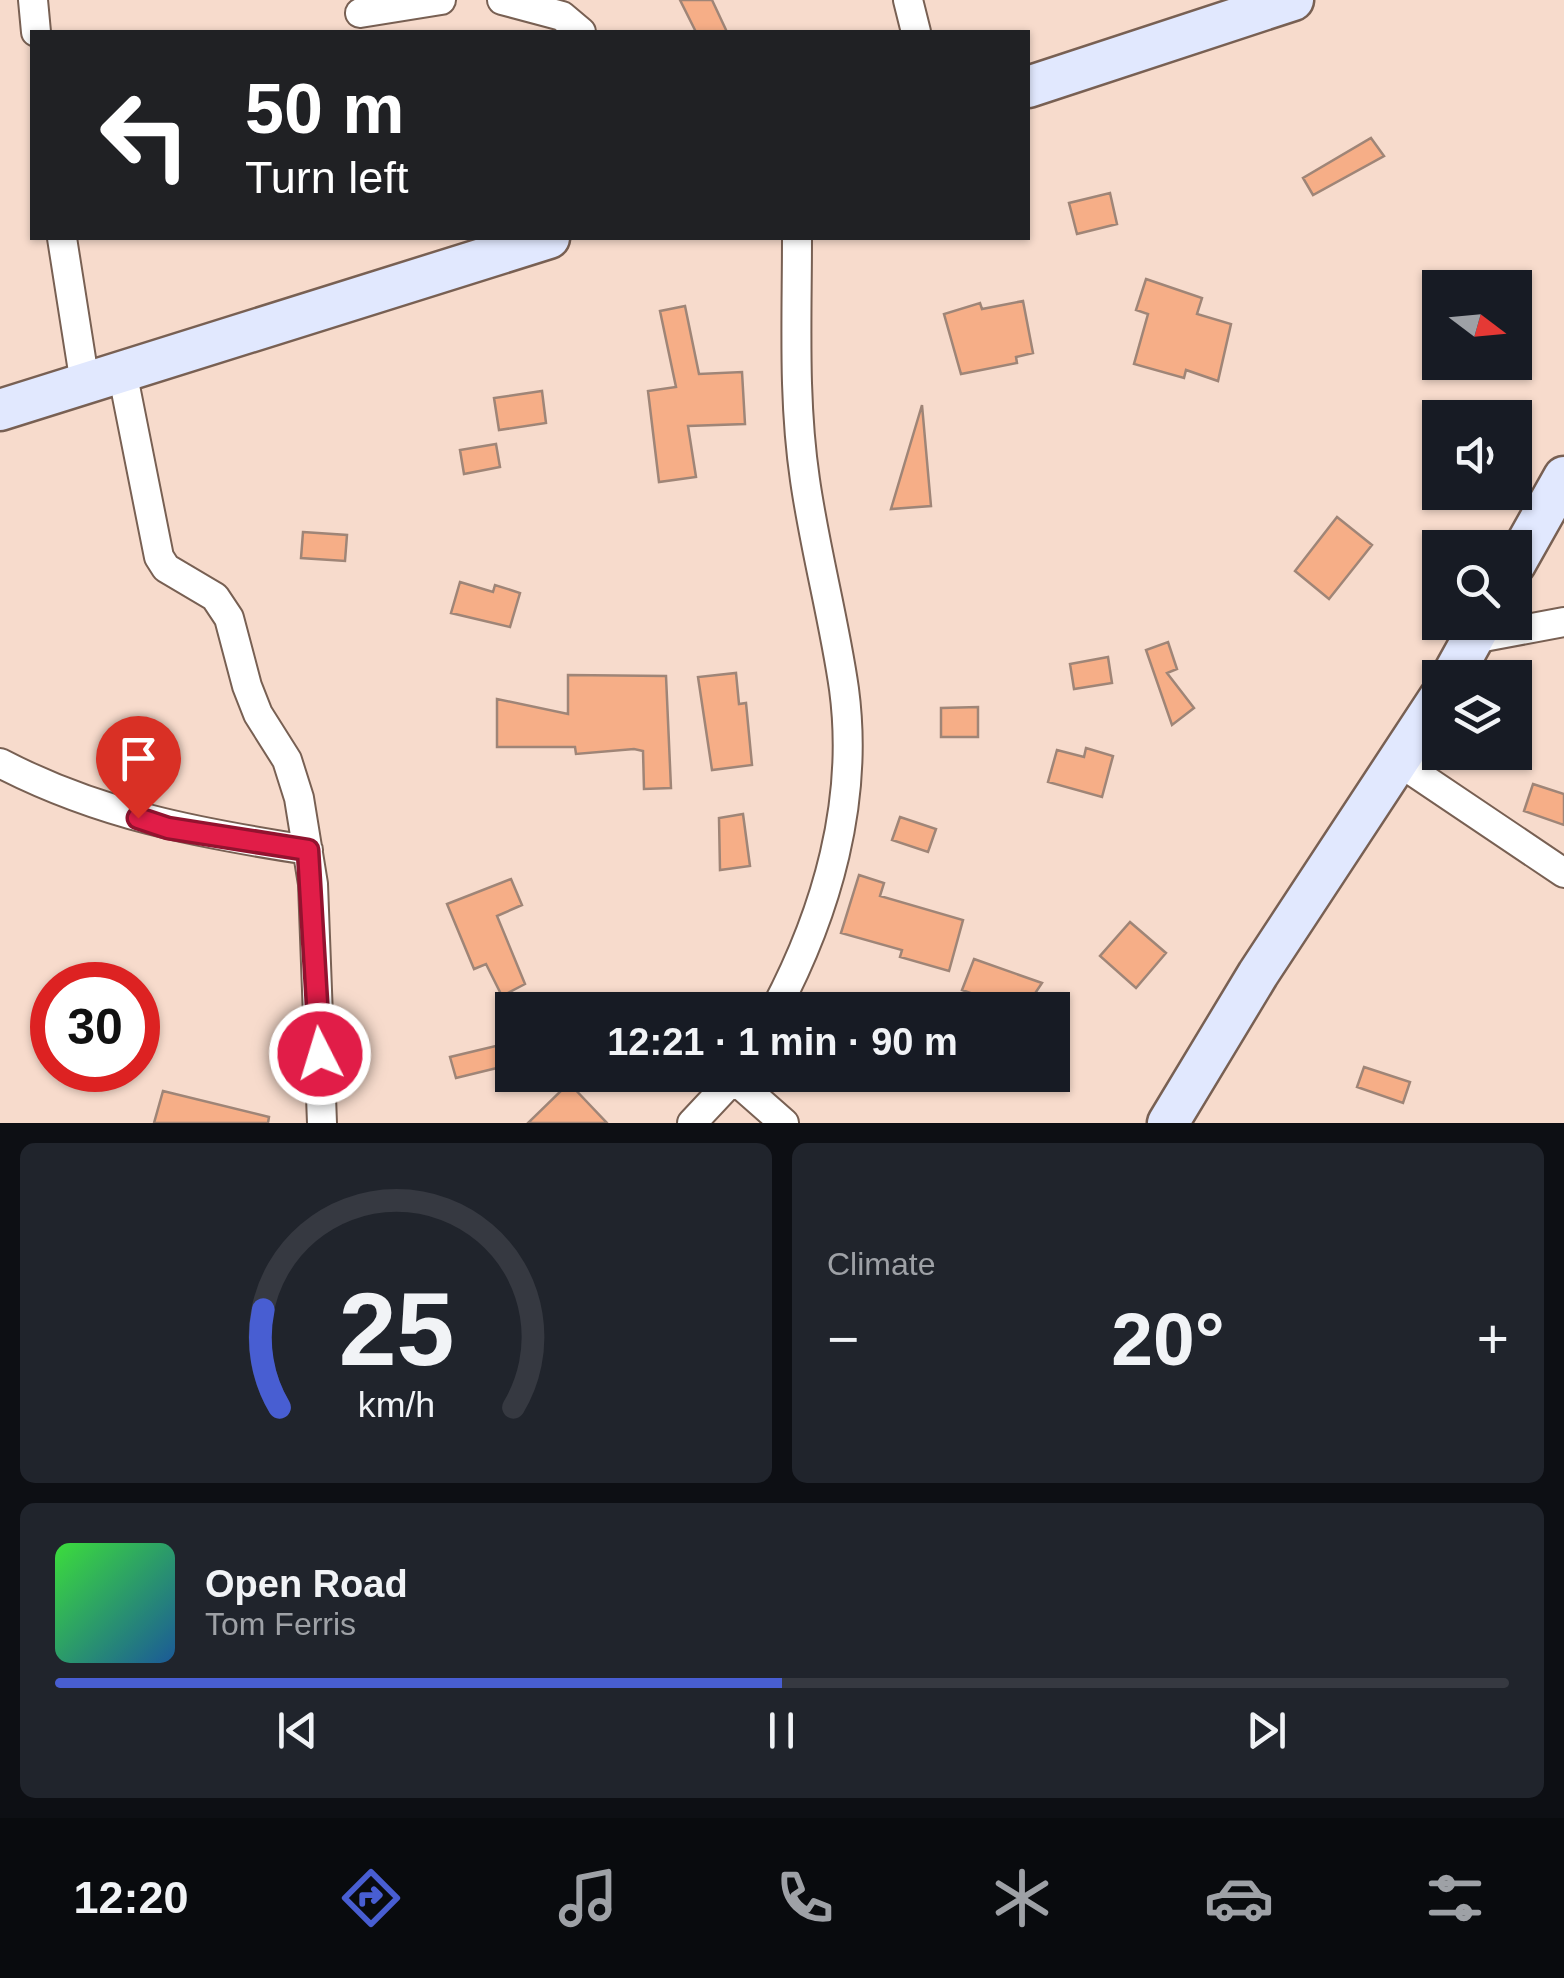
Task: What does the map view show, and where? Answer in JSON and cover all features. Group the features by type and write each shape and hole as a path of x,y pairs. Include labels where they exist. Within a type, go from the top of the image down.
{"main road":[{"path":"1030,87 1293,0"},
{"path":"0,410 544,240"},
{"path":"1532,534 1564,477"},
{"path":"1168,1123 1258,974 1422,725"}],"street":[{"path":"33,0 36,30"},
{"path":"360,13 440,0"},
{"path":"502,0 562,16 579,30"},
{"path":"908,0 916,30"},
{"path":"63,240 159,557 166,568 214,597 229,618 258,714 287,760 308,850 322,1123"},
{"path":"785,992 826,893 844,808 846,754 844,688 805,481 797,414 798,240"},
{"path":"1532,625 1564,622"},
{"path":"1398,762 1564,873"},
{"path":"0,763 48,788 168,828 308,850"},
{"path":"692,1123 721,1092"},
{"path":"751,1092 784,1123"}],"building":[{"path":"680,0 712,0 726,30 695,30"},
{"path":"1371,138 1384,156 1313,195 1303,178"},
{"path":"1110,193 1117,224 1077,234 1069,203"},
{"path":"1146,279 1202,298 1197,314 1231,324 1218,381 1186,370 1184,378 1134,364 1148,314 1136,310"},
{"path":"1023,301 1033,353 1016,357 1017,363 961,374 944,314 980,303 982,309"},
{"path":"685,306 699,374 742,372 745,424 688,426 696,477 659,482 648,391 676,387 660,311"},
{"path":"542,391 546,423 499,430 494,398"},
{"path":"922,405 931,506 891,509"},
{"path":"496,444 500,467 464,474 460,450"},
{"path":"1337,517 1372,545 1329,599 1295,571"},
{"path":"303,532 347,535 345,561 301,558"},
{"path":"460,582 493,592 495,585 520,593 510,627 451,613"},
{"path":"1168,642 1177,669 1167,673 1194,708 1172,725 1146,650"},
{"path":"1108,657 1112,683 1074,689 1070,664"},
{"path":"736,673 739,704 746,703 752,765 712,770 698,677"},
{"path":"568,675 666,676 671,788 644,789 643,751 576,754 575,747 497,747 497,699 568,714"},
{"path":"978,707 978,737 941,737 941,708"},
{"path":"1086,748 1113,756 1102,797 1048,782 1057,750 1084,757"},
{"path":"1533,784 1564,794 1564,825 1524,811"},
{"path":"743,814 750,866 720,870 719,818"},
{"path":"900,817 936,829 928,852 892,840"},
{"path":"859,875 884,883 880,896 963,920 949,971 900,957 902,950 841,933"},
{"path":"511,879 522,905 497,916 525,984 500,992 486,964 474,969 447,904"},
{"path":"1130,922 1166,953 1136,988 1100,956"},
{"path":"974,959 1042,983 1036,992 962,990"},
{"path":"495,1046 495,1068 456,1078 450,1057"},
{"path":"1364,1067 1410,1082 1403,1103 1357,1087"},
{"path":"163,1091 269,1117 268,1123 154,1123"},
{"path":"560,1092 578,1092 607,1123 528,1123"}],"route":[{"path":"138,818 168,828 308,850 320,1054"}]}
